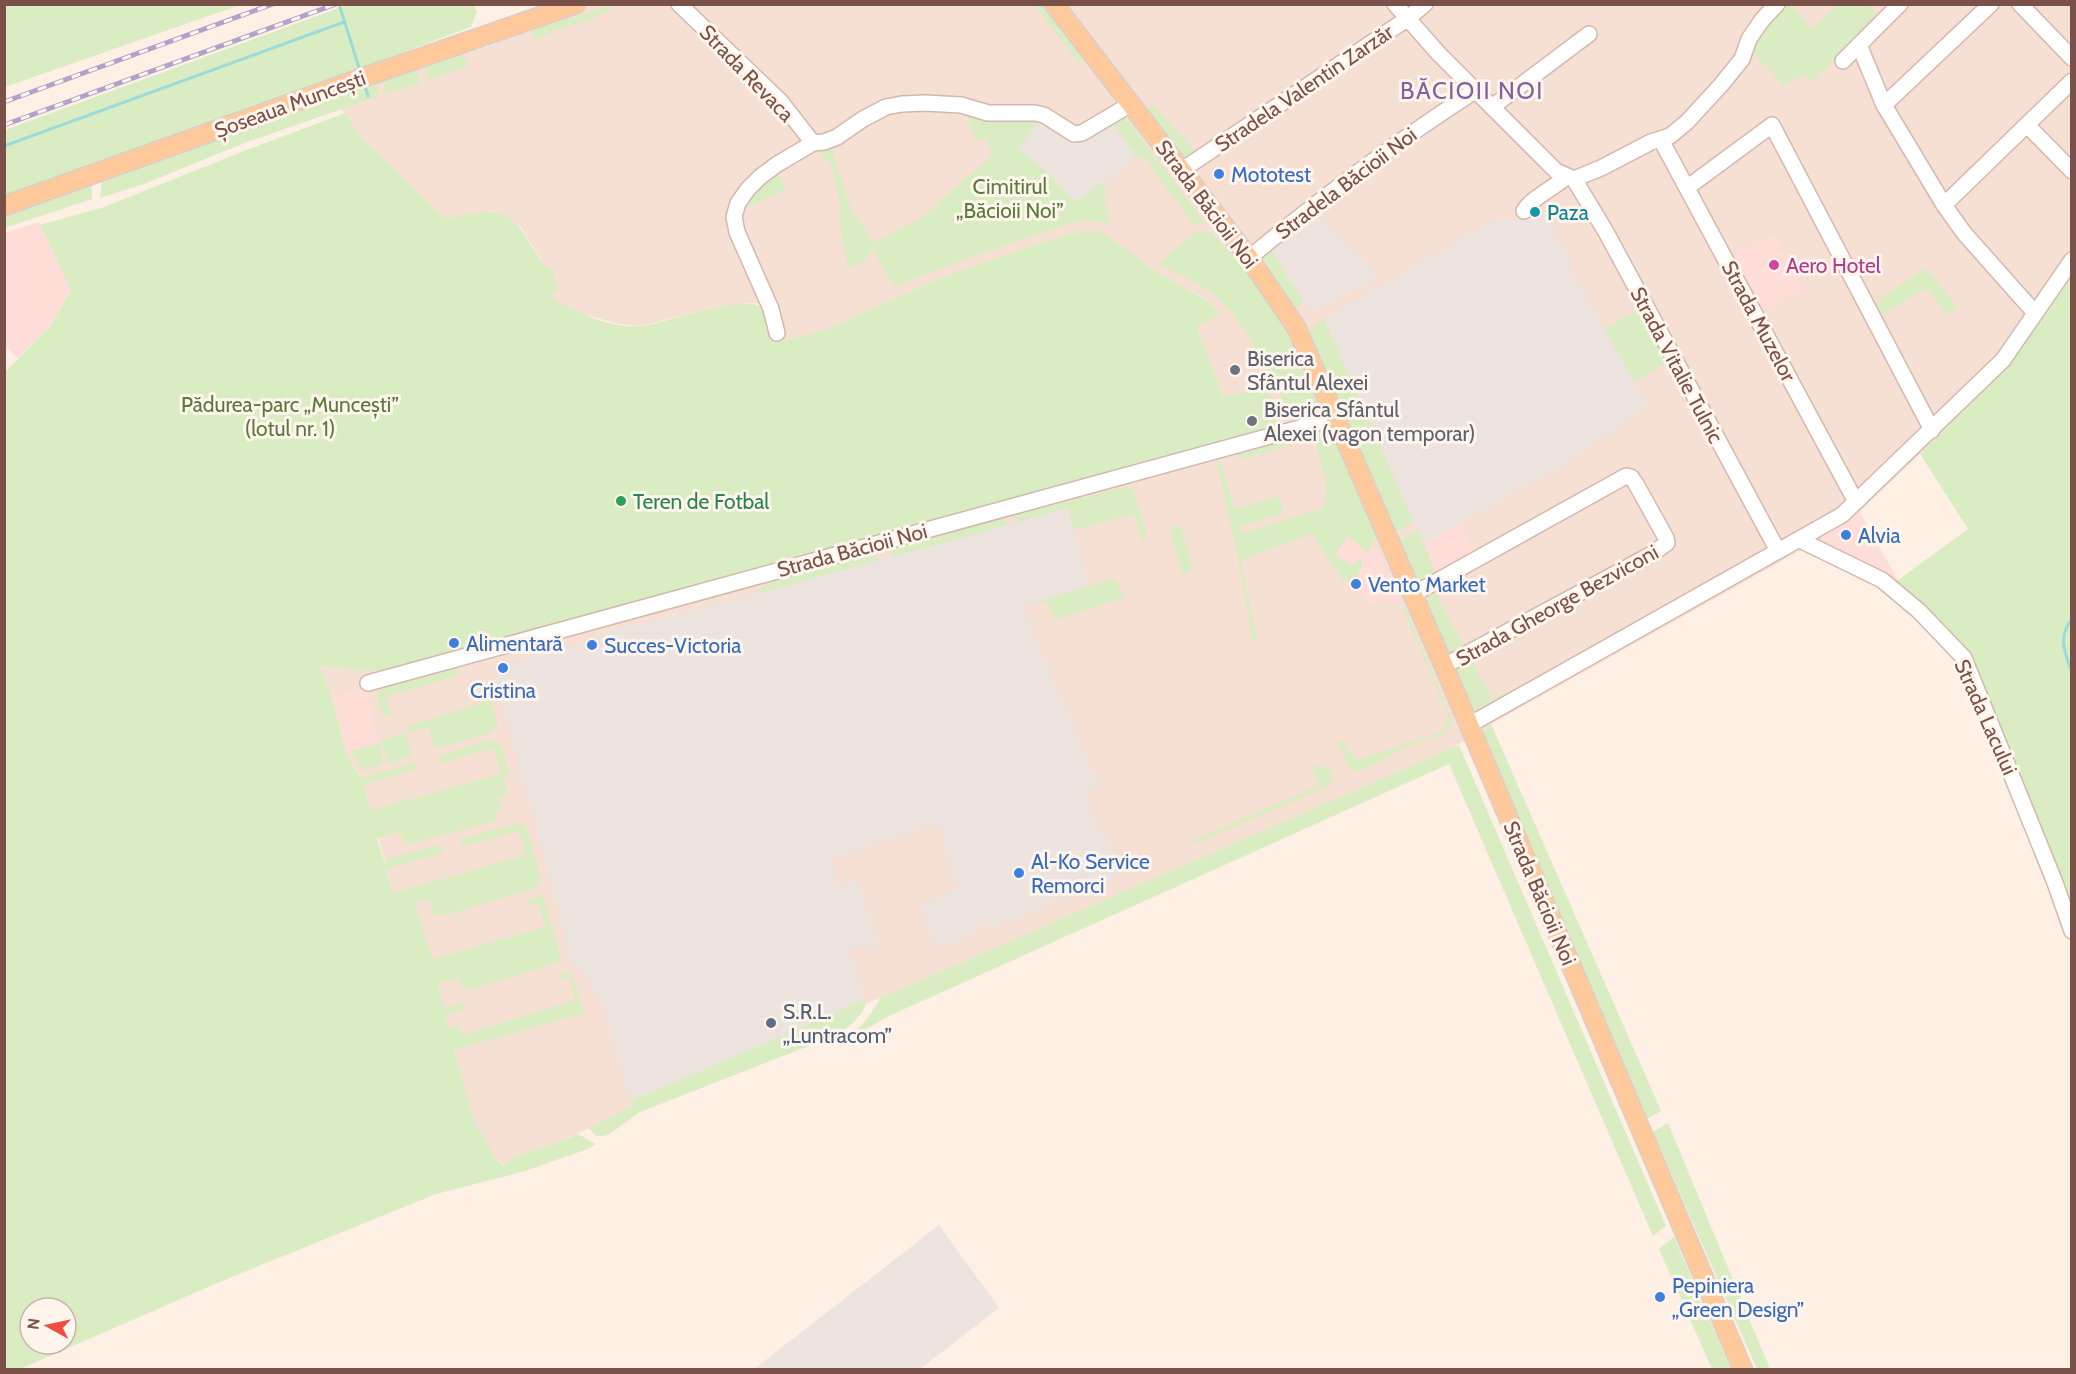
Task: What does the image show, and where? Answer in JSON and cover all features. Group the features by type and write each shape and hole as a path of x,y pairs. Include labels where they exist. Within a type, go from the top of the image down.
{"main road":[{"name":"Șoseaua Muncești","path":"4,206 576,4"},
{"name":"Strada Băcioii Noi","path":"1054,4 1249,258 1296,327 1444,666 1743,1370"}],"street":[{"name":"Strada Revaca","path":"679,4 781,102 813,143"},
{"name":"Strada Vitalie Tulnic","path":"1395,4 1475,91 1556,171 1570,178 1606,232 1778,551"},
{"name":"Stradela Valentin Zarzăr","path":"1182,170 1407,19 1425,4"},
{"path":"1524,211 1530,203 1570,178 1601,168 1651,142 1670,136 1687,122 1721,85 1742,59 1749,39 1762,20 1777,4"},
{"path":"1843,61 1900,4"},
{"path":"1884,105 1991,4"},
{"path":"2019,4 2072,58"},
{"path":"1492,107 1588,34"},
{"path":"1859,45 1884,105 1944,205 1964,233 2035,314"},
{"path":"1944,205 2072,81"},
{"name":"Stradela Băcioii Noi","path":"1249,258 1345,180 1475,91"},
{"path":"777,333 771,309 737,232 734,218 738,203 760,177 813,143 837,137 886,107 925,103 961,105 988,113 1035,113 1044,115 1074,134 1082,133 1131,104"},
{"path":"1688,187 1772,125 1932,429"},
{"path":"2027,125 2072,171"},
{"name":"Strada Muzelor","path":"1662,140 1856,502"},
{"path":"1469,725 1842,515 2003,360 2072,260"},
{"name":"Strada Băcioii Noi","path":"368,683 1336,418"},
{"name":"Strada Gheorge Bezviconi","path":"1412,595 1626,476 1631,477 1636,484 1666,538 1667,543 1664,547 1652,554 1444,666"},
{"name":"Strada Lacului","path":"1800,540 1882,580 1919,611 1964,658 2054,880 2072,931"}],"shaded area":[{"path":"576,4 2071,5 2071,275 2007,365 1920,454 1850,520 1803,549 1450,749 880,998 866,1004 864,999 632,1100 633,1105 589,1128 557,1143 517,1155 504,1166 492,1154 488,1142 476,1126 471,1114 454,1049 393,893 364,784 346,752 332,697 320,666 364,671 384,670 1275,426 1278,415 1267,387 1223,398 1197,327 1206,299 1158,273 1090,231 1074,233 957,272 825,330 789,339 771,341 766,309 760,304 718,307 640,326 620,324 585,315 562,304 549,296 546,268 521,227 493,211 445,218 361,137 345,113 330,98 382,79 496,44 492,33"},
{"path":"1110,120 1137,158 1076,202 1040,166 1018,149 1039,121 1059,130 1076,143"},
{"path":"1539,206 1574,269 1571,271 1648,404 1573,459 1424,544 1324,319 1495,219 1521,219 1530,215 1528,212"},
{"path":"1314,211 1372,266 1377,278 1311,313 1271,250"},
{"path":"39,222 71,289 50,326 18,358 5,347 4,233"},
{"path":"1774,235 1803,290 1764,311 1735,256"},
{"path":"1068,508 1090,586 1022,606 1099,786 1085,791 1099,831 1104,830 1121,871 1117,876 989,930 985,918 973,935 937,949 920,904 959,889 938,823 831,859 838,886 858,880 878,945 870,948 849,947 864,999 632,1100 623,1078 604,1008 590,982 573,964 492,666 599,638 605,636 604,632 720,604"},
{"path":"1859,511 1898,580 1894,583 1816,541 1850,520"},
{"path":"1344,523 1385,560 1382,565 1390,584 1396,587 1401,605 1388,598 1367,606 1362,591 1348,595 1343,581 1312,534"},
{"path":"1459,524 1475,553 1437,574 1424,544"},
{"path":"365,688 380,743 346,752 332,697"},
{"path":"939,1225 999,1308 920,1369 754,1369"}],"green space":[{"path":"5,4 240,4 240,5 5,87"},
{"path":"347,5 474,5 477,12 471,27 393,56 375,66 5,196 5,130"},
{"path":"612,5 613,9 594,18 554,31 536,40 529,31"},
{"path":"1034,5 1042,5 1085,61 1079,63"},
{"path":"1785,5 1790,5 1812,29 1837,5 1868,5 1877,13 1872,18 1876,22 1810,83 1805,74 1784,85 1751,51 1758,33"},
{"path":"463,55 468,66 428,80 424,67"},
{"path":"416,69 420,83 386,94 382,79"},
{"path":"376,81 379,96 242,144 144,184 100,198 102,181"},
{"path":"1152,104 1197,153 1186,161 1144,110"},
{"name":"Cimitirul „Băcioii Noi”","path":"966,109 1027,114 1039,121 1018,149 1040,166 1076,202 1104,181 1105,204 1111,224 1086,220 1066,225 963,260 894,287 873,250 862,263 848,268 840,226 841,210 832,166 817,150 812,149 831,146 851,210 874,243 925,215 992,155 985,138 976,141"},
{"name":"Pădurea-parc „Muncești” (lotul nr. 1)","path":"345,113 361,137 445,218 488,212 507,216 524,234 542,262 552,270 558,290 550,296 570,308 605,322 641,326 724,306 755,305 766,309 771,341 825,330 957,272 1043,242 1090,231 1105,234 1158,273 1205,299 1220,314 1197,327 1223,397 1267,387 1278,415 1275,426 384,670 364,671 320,666 332,697 346,752 360,778 413,763 421,768 364,784 371,810 501,774 493,748 438,764 439,756 487,741 502,746 509,776 503,778 508,794 498,798 501,809 494,811 497,821 408,844 403,841 400,832 377,838 385,864 387,859 439,845 446,852 386,869 393,893 526,855 519,831 462,847 461,839 518,823 526,826 541,880 534,889 446,915 433,915 429,899 414,904 433,959 545,927 538,903 528,906 526,899 543,896 561,958 558,963 468,990 461,986 458,978 437,984 445,1008 463,1003 465,1009 445,1015 449,1028 459,1026 462,1035 575,1000 569,977 559,980 558,975 568,972 572,976 584,1013 454,1050 476,1126 488,1142 492,1154 503,1166 517,1155 578,1134 596,1144 588,1149 525,1171 436,1194 222,1281 78,1344 78,1296 18,1296 18,1356 50,1356 20,1369 5,1370 5,372 50,326 71,290 40,225 104,207"},
{"path":"1120,116 1125,117 1206,224 1193,224 1142,155 1137,158 1110,120"},
{"path":"776,168 786,190 748,207 746,203 752,191"},
{"path":"92,181 92,199 5,228 5,214"},
{"path":"1196,232 1212,232 1273,308 1297,350 1320,403 1320,408 1308,418 1301,421 1293,420 1258,352 1225,306 1211,293 1158,264"},
{"path":"1271,250 1303,301 1296,309 1261,258"},
{"path":"1925,268 1958,307 1946,314 1927,288 1880,316 1874,306 1881,302 1879,299"},
{"path":"2071,275 2071,910 1971,658 1894,583 1968,529 1920,454 2007,365"},
{"path":"1641,309 1669,361 1635,382 1604,329"},
{"path":"1324,319 1413,521 1403,530 1396,530 1386,514 1308,330"},
{"path":"1316,429 1336,438 1378,532 1369,551 1365,552 1348,536 1335,555 1354,566 1360,557 1363,562 1357,577 1343,581 1312,534 1241,560 1257,641 1253,642 1238,558 1216,459 1221,463 1235,509 1279,496 1283,511 1281,514 1240,527 1241,533 1321,509 1325,505 1326,483 1314,438 1240,460 1237,457"},
{"path":"1126,487 1133,489 1147,534 1142,542 1134,514 1074,530 1068,508 1014,523 1014,516 1017,513"},
{"path":"999,517 1004,518 1009,525 892,557 892,549 896,545"},
{"path":"1176,525 1182,528 1192,568 1187,574 1181,572 1171,531 1171,528"},
{"path":"1417,530 1437,574 1418,584 1399,541"},
{"path":"867,554 879,560 761,593 760,587 793,574"},
{"path":"1113,579 1118,583 1122,599 1054,620 1048,602 1039,604 1038,601"},
{"path":"1435,593 1466,650 1448,655 1424,600"},
{"path":"1401,605 1405,607 1453,722 1443,734 1403,749 1356,773 1349,766 1337,742 1342,741 1356,760 1432,736 1442,730 1449,718"},
{"path":"1471,660 1492,699 1550,672 1488,709 1480,709 1474,708 1465,698 1454,670"},
{"path":"455,665 458,670 457,676 386,697 392,718 381,713 376,693 383,687 402,678"},
{"path":"489,693 498,725 489,734 438,748 434,746 429,727 408,733 406,726 483,703 482,696"},
{"path":"1491,724 1661,1111 1647,1119 1482,731"},
{"path":"406,733 411,756 388,764 381,740"},
{"path":"380,743 383,764 363,770 350,751"},
{"path":"1459,745 1666,1226 1653,1236 1449,764 889,1016 842,1043 864,1023 880,998"},
{"path":"1311,766 1327,768 1331,774 1331,783 1194,844 1189,842 1320,785"},
{"path":"864,999 866,1004 857,1019 834,1036 640,1112 610,1134 596,1136 589,1128 633,1105 632,1100"},
{"path":"1668,1123 1770,1369 1757,1369 1653,1132"},
{"path":"1674,1237 1731,1369 1712,1369 1659,1249"}],"waterway":[{"path":"339,4 360,71"},
{"path":"4,146 344,22"},
{"path":"364,83 368,96"},
{"path":"2072,619 2067,626 2064,639 2065,652 2072,673"}],"railway":[{"path":"4,102 273,4"},
{"path":"4,125 336,4"}],"place":[{"name":"Mototest","path":"1219,174"},
{"name":"Paza","path":"1535,212"},
{"name":"Aero Hotel","path":"1774,265"},
{"name":"Biserica Sfântul Alexei","path":"1235,370"},
{"name":"Biserica Sfântul Alexei (vagon temporar)","path":"1252,421"},
{"name":"Teren de Fotbal","path":"621,501"},
{"name":"Alvia","path":"1846,535"},
{"name":"Vento Market","path":"1356,584"},
{"name":"Alimentară","path":"454,643"},
{"name":"Succes-Victoria","path":"592,645"},
{"name":"Cristina","path":"503,668"},
{"name":"Al-Ko Service Remorci","path":"1019,873"},
{"name":"S.R.L. „Luntracom”","path":"771,1023"},
{"name":"Pepiniera „Green Design”","path":"1660,1297"}],"district":[{"name":"BĂCIOII NOI","path":"1472,90"}]}
